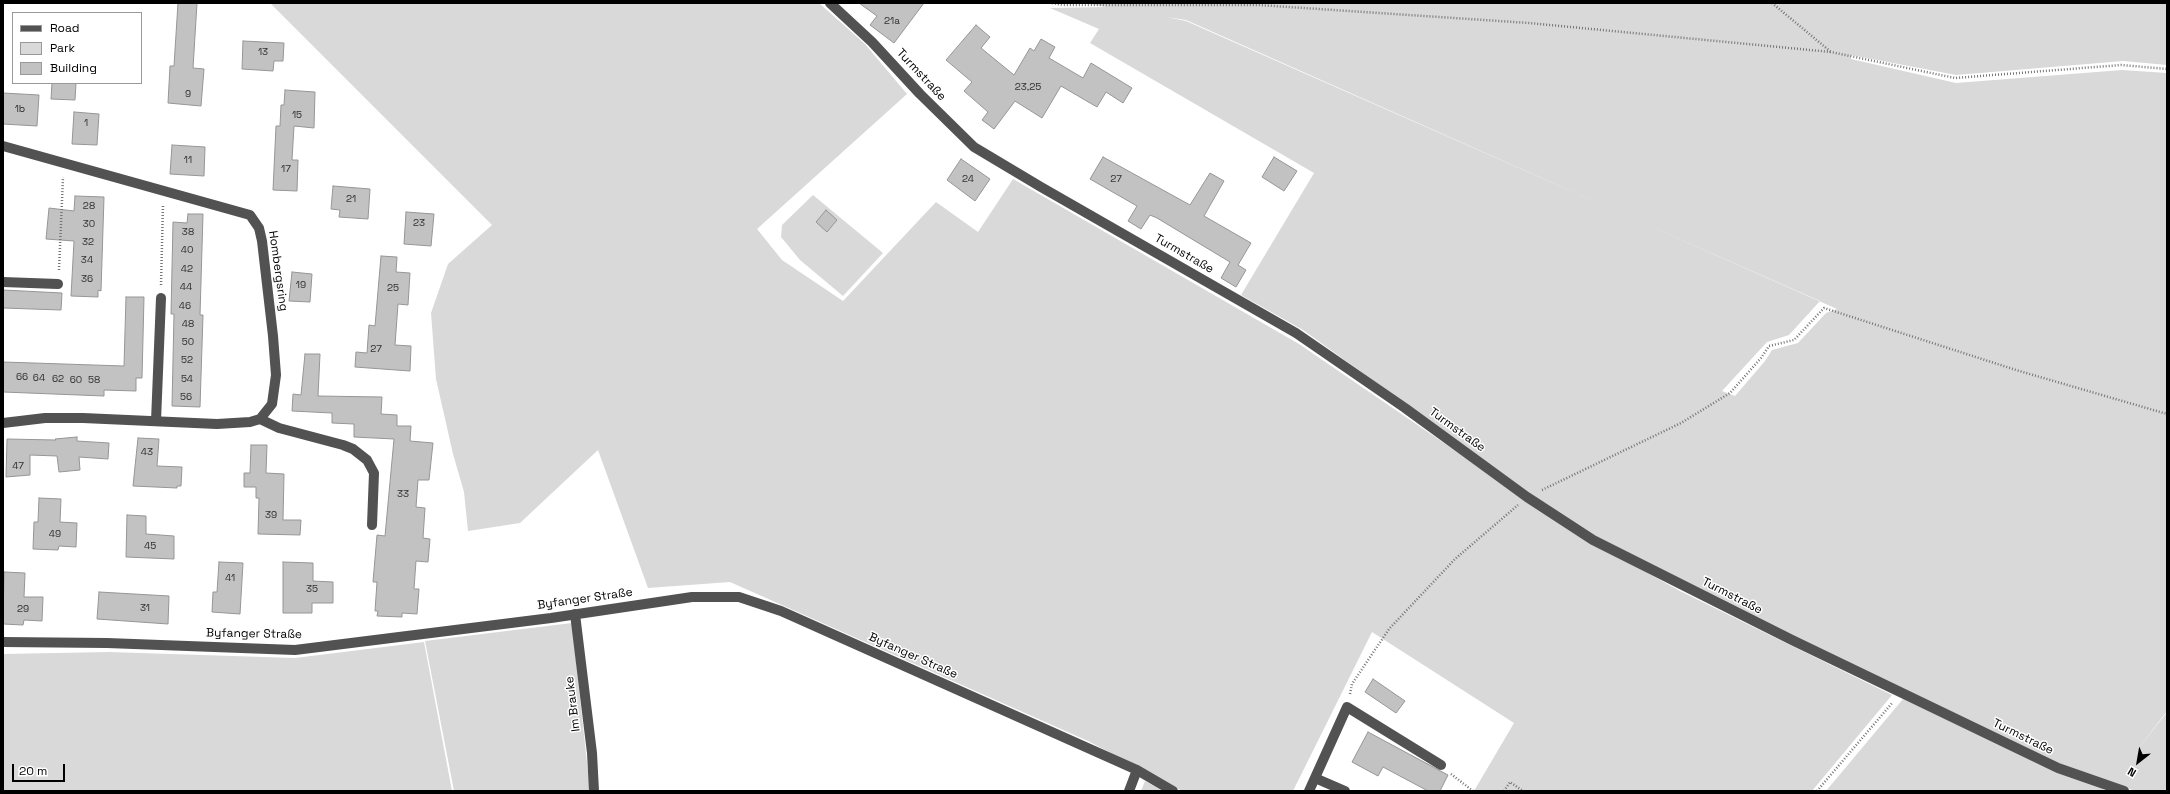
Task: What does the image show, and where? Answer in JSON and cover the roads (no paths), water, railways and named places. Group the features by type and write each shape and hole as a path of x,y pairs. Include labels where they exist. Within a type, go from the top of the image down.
{"street":[{"name":"Turmstraße","path":"830,3 872,42 920,94 974,147 1296,333 1405,408 1527,498 1593,540 1903,694 2058,768 2124,791"},
{"name":"Hombergsring","path":"3,146 244,212 256,221 259,228 273,336 276,375 272,404 260,419"},
{"path":"3,282 58,284"},
{"path":"156,421 161,298"},
{"path":"3,423 60,418 240,424 260,419 279,428 343,445 353,449 367,460 374,473 372,525"},
{"name":"Byfanger Straße","path":"3,642 108,643 295,650 575,614 692,597 739,597 781,611 1137,770 1173,791"},
{"name":"Im Brauke","path":"575,614 592,753 594,791"},
{"path":"1309,791 1347,707 1441,765"},
{"path":"1129,791 1137,770"},
{"path":"1315,778 1345,791"}]}
